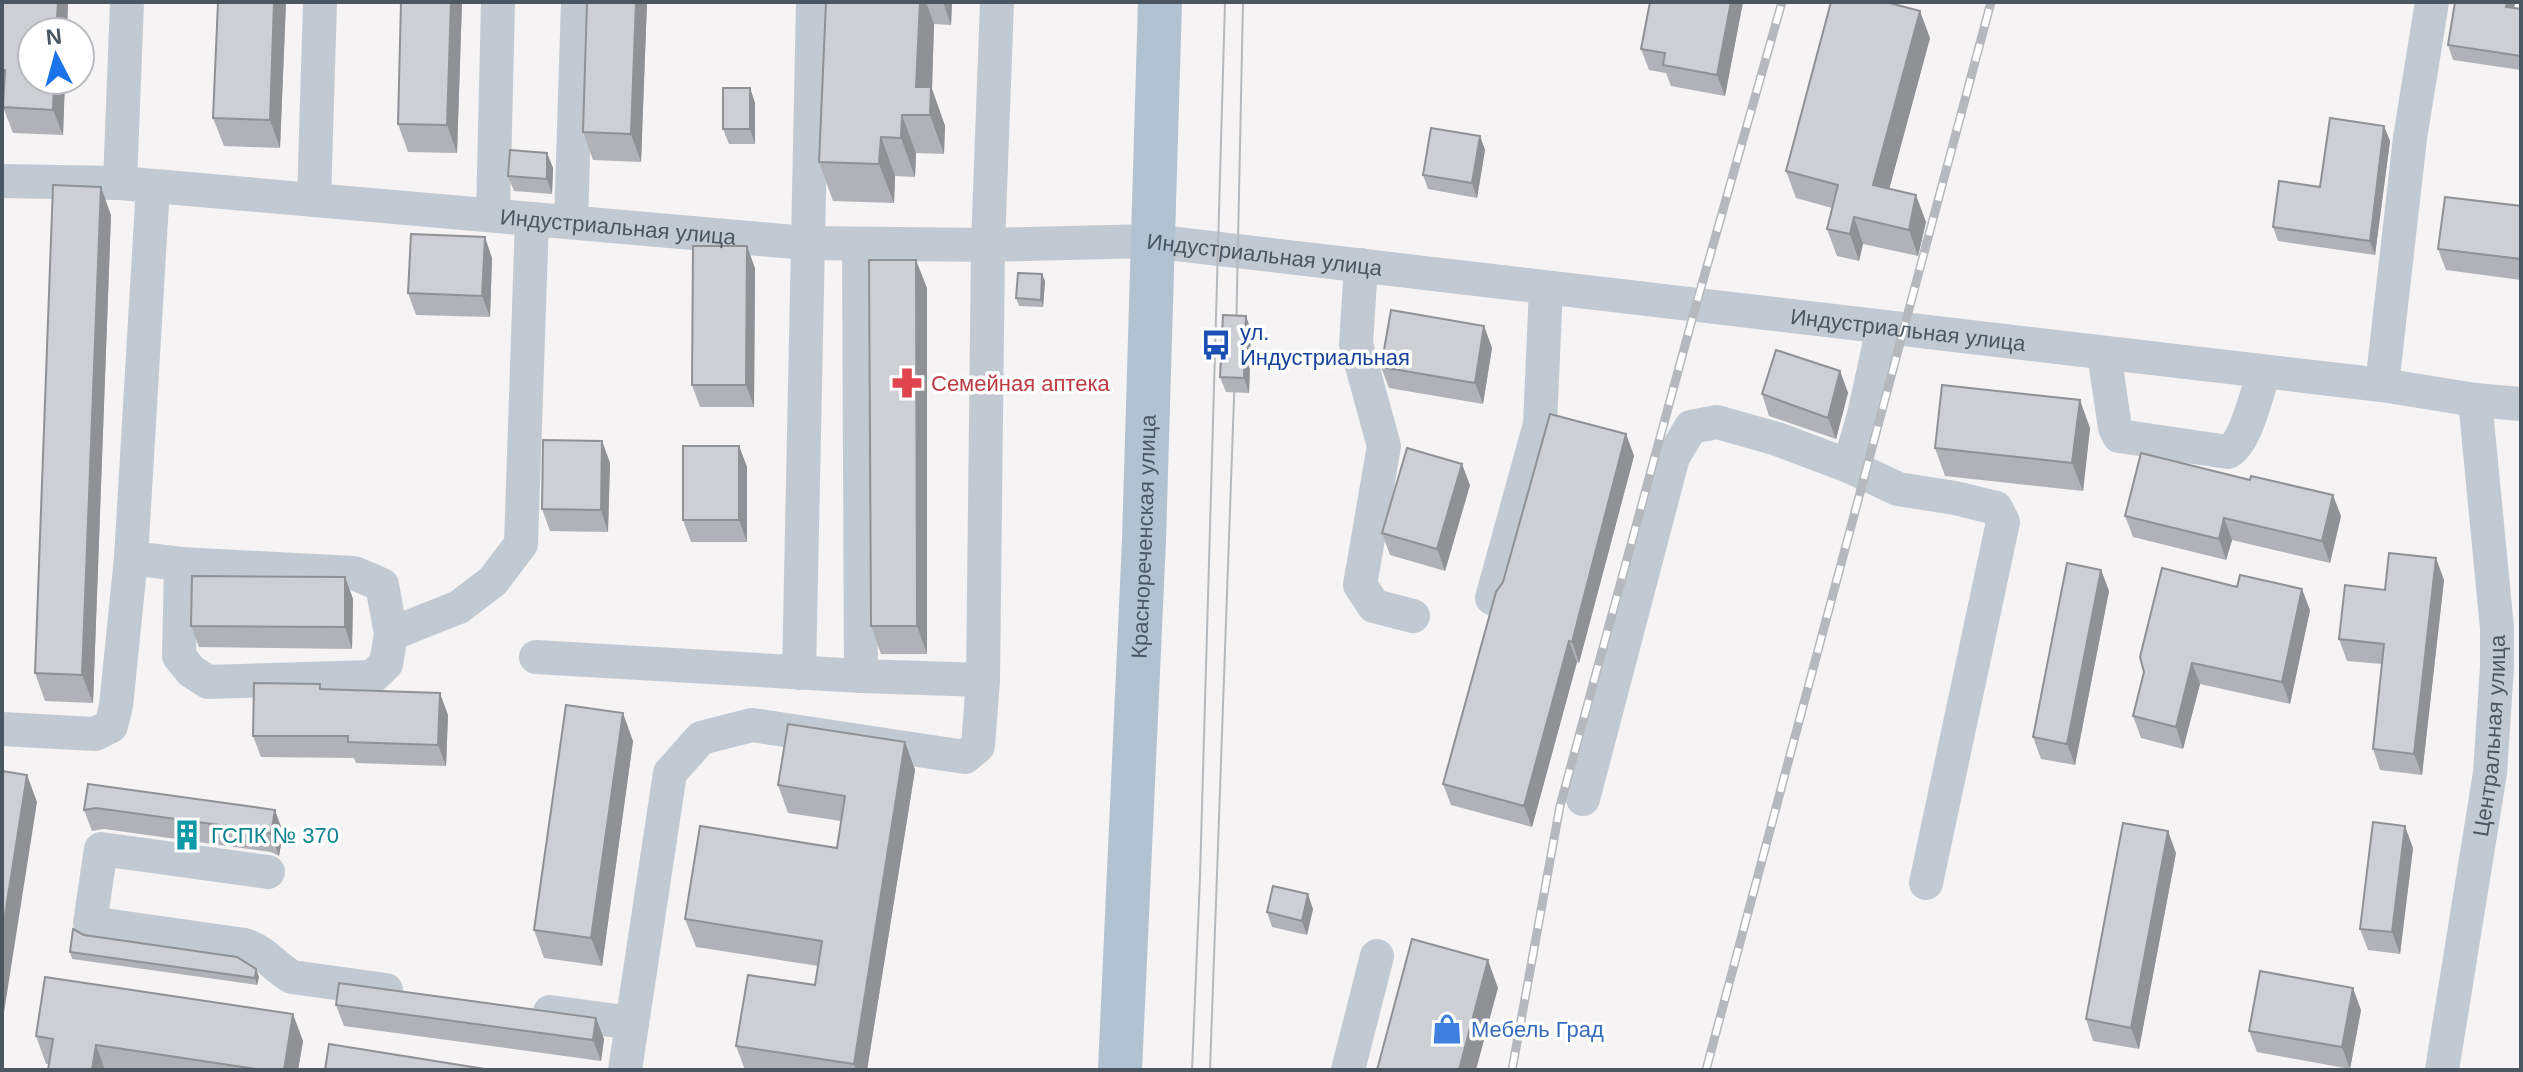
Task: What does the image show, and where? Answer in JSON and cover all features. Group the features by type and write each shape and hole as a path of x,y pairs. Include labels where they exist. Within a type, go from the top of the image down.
{"main road":[{"name":"Краснореченская улица","path":"1120,1070 1144,540 1160,2"}],"street":[{"path":"2,729 95,734 111,726 116,706 131,558 137,184 127,2"},
{"path":"314,200 320,2"},
{"path":"493,213 498,2"},
{"path":"571,222 578,2"},
{"path":"799,673 813,2"},
{"path":"625,1070 670,773 701,738 752,725 965,757 978,746 983,680 988,245 997,2"},
{"path":"2382,385 2410,138 2432,2"},
{"name":"Индустриальная улица","path":"2,181 137,184 806,243 988,245 1151,241 2382,385 2521,404"},
{"path":"391,634 459,607 493,581 521,544 532,219"},
{"path":"859,245 861,676"},
{"path":"1361,265 1356,344 1384,446 1360,585 1374,606 1413,616"},
{"path":"1492,598 1540,424 1546,288"},
{"path":"1849,466 1883,328"},
{"path":"2104,353 2115,428 2119,436 2228,452 2241,438 2264,372"},
{"name":"Центральная улица","path":"2442,1070 2490,773 2497,667 2497,628 2475,400"},
{"path":"1583,799 1673,457 1691,427 1717,422 1777,439 1849,466 1898,489 1996,508 2003,522 1926,883"},
{"path":"131,558 181,564 354,573 370,578 382,585 391,634 386,664 372,677 208,682 191,671 179,656 181,564"},
{"path":"536,657 799,673 983,680"},
{"path":"268,872 101,849 90,923 245,945 263,952 292,977 416,994"},
{"path":"1348,1070 1377,956"},
{"path":"524,1008 632,1023"}],"building":[{"path":"2,2 58,2 57,16 16,16 16,96 53,96 53,110 3,107 5,70 2,70"},
{"path":"218,2 274,2 270,120 213,118"},
{"path":"401,2 451,2 447,125 398,124"},
{"path":"587,2 636,2 631,134 583,132"},
{"path":"826,2 920,2 916,87 931,87 930,115 902,115 901,138 881,137 879,164 819,162"},
{"path":"1650,2 1731,2 1717,75 1663,65 1665,53 1641,49"},
{"path":"1831,2 1886,2 1920,11 1873,185 1916,195 1909,230 1854,217 1850,234 1827,229 1838,185 1786,171"},
{"path":"2455,2 2507,2 2506,7 2521,9 2521,56 2448,45"},
{"path":"723,88 750,88 750,129 723,129"},
{"path":"2330,118 2384,126 2370,241 2273,227 2279,181 2320,187"},
{"path":"1431,128 1480,136 1472,183 1423,175"},
{"path":"510,150 547,153 547,179 508,176"},
{"path":"53,185 101,187 82,675 35,673"},
{"path":"2445,197 2521,206 2521,259 2438,249"},
{"path":"411,234 485,237 482,296 408,293"},
{"path":"693,246 747,246 746,385 692,385"},
{"path":"869,260 916,260 917,626 871,626"},
{"path":"1018,273 1042,274 1041,300 1016,298"},
{"path":"1391,310 1484,326 1475,383 1381,367"},
{"path":"1223,315 1246,316 1244,378 1220,377"},
{"path":"1776,350 1840,371 1828,418 1762,394"},
{"path":"1942,385 2080,400 2072,463 1935,448"},
{"path":"1550,414 1626,434 1572,642 1569,641 1524,806 1443,784 1496,592 1503,582"},
{"path":"543,440 602,441 601,510 542,509"},
{"path":"683,446 739,446 739,520 683,520"},
{"path":"1407,448 1462,464 1437,549 1382,533"},
{"path":"2141,453 2250,480 2251,476 2333,495 2322,541 2224,518 2219,539 2125,516"},
{"path":"2389,553 2436,558 2414,754 2373,749 2384,644 2339,639 2345,585 2385,590"},
{"path":"2067,563 2101,570 2067,744 2033,737"},
{"path":"2162,568 2237,587 2240,575 2302,589 2282,682 2192,663 2176,727 2133,716 2144,672 2140,657"},
{"path":"192,576 345,577 345,627 191,626"},
{"path":"254,683 320,684 320,689 440,693 438,745 348,742 348,736 253,736"},
{"path":"566,705 623,713 591,938 534,930"},
{"path":"788,724 905,742 854,1064 736,1046 748,975 815,985 822,941 685,919 700,826 837,848 845,796 778,785"},
{"path":"2,771 27,775 2,934"},
{"path":"88,784 275,810 271,834 96,808 84,810"},
{"path":"2373,822 2405,826 2392,932 2360,929"},
{"path":"2123,823 2168,831 2131,1028 2086,1019"},
{"path":"1273,886 1308,894 1302,921 1267,912"},
{"path":"73,929 84,935 237,957 256,969 255,978 70,952"},
{"name":"Мебель Град","path":"1412,939 1488,960 1459,1070 1377,1070"},
{"path":"2260,971 2353,988 2342,1047 2249,1031"},
{"path":"45,977 293,1014 284,1070 263,1070 96,1045 92,1070 48,1070 53,1039 36,1036"},
{"path":"339,983 596,1018 593,1040 336,1005"},
{"path":"329,1044 491,1070 325,1070"}],"tram line":[{"path":"1192,1070 1225,2"},
{"path":"1236,338 1243,2"},
{"path":"1210,1070 1235,370"}],"railway":[{"path":"1512,1070 1560,806 1782,2"},
{"path":"1706,1070 1991,2"}],"place":[{"name":"ул. Индустриальная","path":"1216,345"},
{"name":"Семейная аптека","path":"907,383"},
{"name":"ГСПК № 370","path":"187,835"},
{"name":"Мебель Град","path":"1447,1029"}]}
